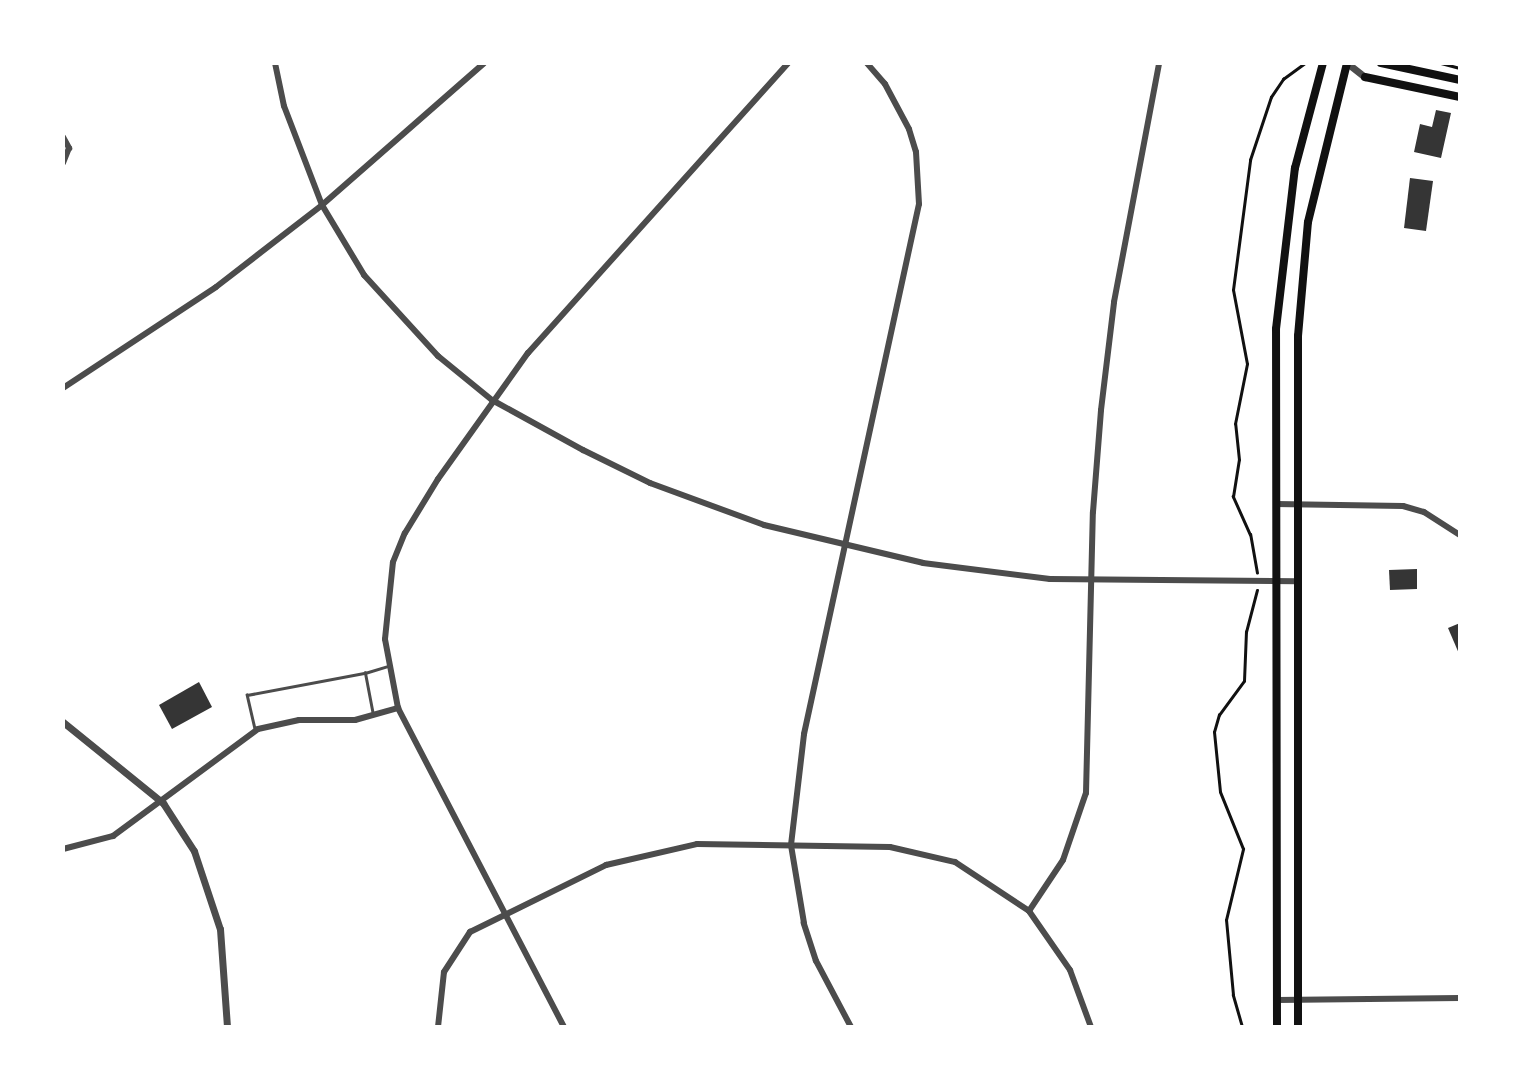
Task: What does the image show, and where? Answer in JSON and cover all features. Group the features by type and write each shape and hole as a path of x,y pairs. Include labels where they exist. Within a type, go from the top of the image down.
{"main road":[{"path":"1277,1027 1276,329 1284,234 1295,168 1322,63"},
{"path":"1298,1027 1298,336 1308,222 1347,63"},
{"path":"1381,63 1460,80"},
{"path":"1365,77 1460,97"}],"street":[{"path":"275,63 284,106 322,205 373,286 438,356 492,400 650,483 764,525 847,546 985,573 1092,579 1297,580"},
{"path":"63,387 216,287 322,205 484,63"},
{"path":"564,1027 398,708 388,666 387,599 393,562 405,533 492,400 587,286 788,63"},
{"path":"851,1027 816,961 804,923 791,845 796,774 919,204 916,152 909,129 885,84 867,63"},
{"path":"1029,911 1063,860 1086,793 1100,423 1114,302 1159,63"},
{"path":"1347,63 1365,77"},
{"path":"63,137 69,148 63,163"},
{"path":"1276,504 1403,506 1424,512 1460,535"},
{"path":"63,849 113,836 163,803 255,731 282,723 355,720 398,708"},
{"path":"63,722 163,803 194,851 215,906 224,952 227,1027"},
{"path":"438,1027 439,991 454,950 470,932 584,874 651,852 697,844 890,847 933,854 984,877 1029,911 1070,970 1091,1027"},
{"path":"1277,1000 1460,999"}],"lane":[{"path":"255,731 247,695 365,673 388,666"},
{"path":"365,673 373,715"}],"path":[{"path":"1242,1027 1233,995 1226,920 1244,849 1220,792 1213,732 1219,715 1244,681 1246,632 1257,581 1250,535 1233,497 1239,460 1235,424 1247,363 1233,290 1250,160 1271,97 1283,79 1305,63"},
{"path":"1441,63 1460,68"}],"building":[{"path":"1436,110 1451,113 1441,158 1414,152 1420,124 1432,127"},
{"path":"1410,178 1433,181 1426,231 1404,228"},
{"path":"1417,569 1417,589 1390,590 1389,570"},
{"path":"1460,623 1460,656 1448,628"},
{"path":"199,682 212,707 172,729 159,705"}]}
